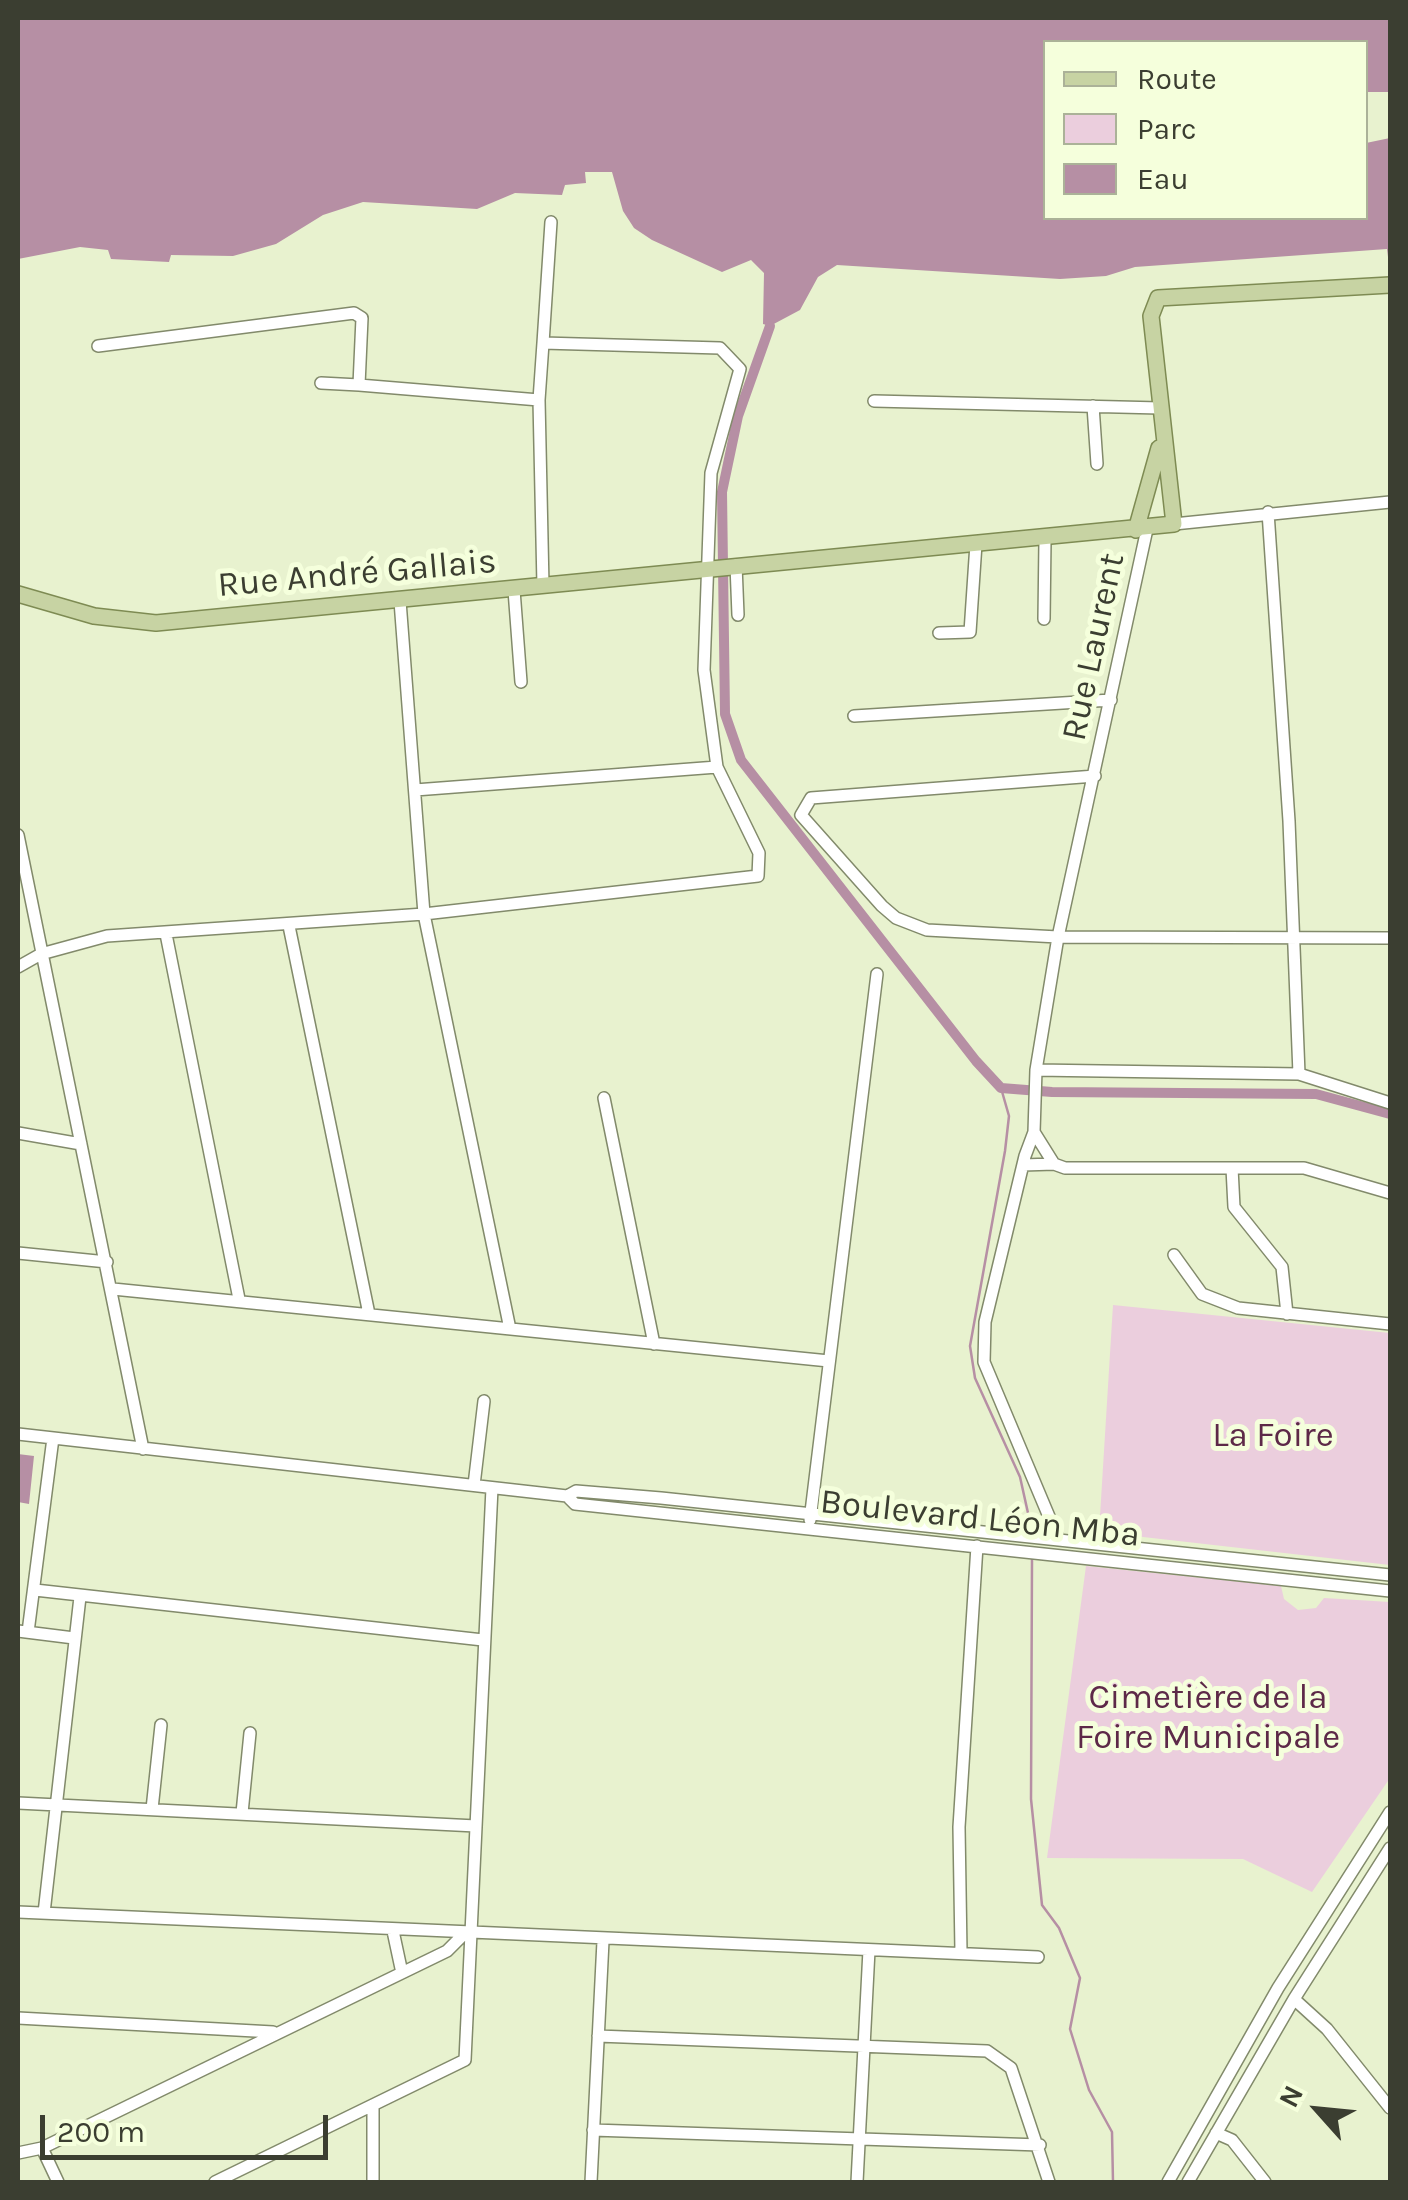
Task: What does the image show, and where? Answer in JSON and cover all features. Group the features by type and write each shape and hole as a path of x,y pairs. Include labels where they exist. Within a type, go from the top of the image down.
{"main road":[{"path":"1174,524 1162,440 1151,316 1154,303 1165,295 1390,285"},
{"path":"1141,529 1162,440"},
{"name":"Rue André Gallais","path":"18,594 94,616 156,623 400,602 707,567 1045,540 1174,524"}],"street":[{"path":"542,586 539,400 550,222"},
{"path":"98,346 354,314 362,318 359,385"},
{"path":"18,967 42,954 108,936 424,914 758,876 759,853 716,767 704,670 711,473 740,368 720,348 543,343"},
{"path":"321,383 539,400"},
{"path":"874,401 1160,408"},
{"path":"1093,406 1097,464"},
{"path":"1174,524 1390,502"},
{"path":"1268,512 1295,937 1299,1074"},
{"name":"Rue Laurent","path":"1058,1538 984,1362 985,1322 1022,1164 1034,1132 1036,1075 1058,937 1096,776 1141,529"},
{"path":"1044,619 1045,540"},
{"path":"940,633 970,632 976,544"},
{"path":"733,565 738,615"},
{"path":"514,590 521,682"},
{"path":"400,602 424,914 510,1328"},
{"path":"854,716 1111,700"},
{"path":"416,790 716,767"},
{"path":"1096,776 811,798 801,816 896,918 928,930 1058,937 1390,938"},
{"path":"18,834 114,1289 143,1449"},
{"path":"289,926 369,1314"},
{"path":"166,934 239,1299"},
{"path":"808,1529 878,974"},
{"path":"1036,1075 1299,1074 1390,1102"},
{"path":"604,1098 654,1344"},
{"path":"1034,1132 1054,1164"},
{"path":"18,1133 81,1144"},
{"path":"1022,1164 1304,1168 1390,1192"},
{"path":"1232,1168 1234,1207 1282,1267 1287,1314"},
{"path":"18,1253 106,1262"},
{"path":"1174,1255 1195,1287 1210,1299 1238,1308 1390,1324"},
{"path":"114,1289 828,1361"},
{"path":"474,1485 484,1401"},
{"name":"Boulevard Léon Mba","path":"18,1434 567,1496 575,1504 1390,1591"},
{"path":"53,1438 35,1590 23,1632 74,1638"},
{"path":"216,2182 465,2060 467,1934 492,1488"},
{"name":"Boulevard Léon Mba","path":"567,1496 576,1490 1390,1575"},
{"path":"961,1952 958,1827 976,1546"},
{"path":"35,1590 483,1640"},
{"path":"44,1913 53,1804 80,1597"},
{"path":"152,1810 161,1725"},
{"path":"242,1813 250,1733"},
{"path":"18,1803 476,1826"},
{"path":"1168,2182 1278,1988 1390,1812"},
{"path":"1188,2182 1294,1999 1390,1848"},
{"path":"18,1912 1038,1958"},
{"path":"394,1931 402,1973"},
{"path":"18,2153 42,2148 402,1973 452,1948 467,1934"},
{"path":"590,2182 602,1941"},
{"path":"857,2182 869,1950"},
{"path":"1294,1999 1327,2029 1390,2108"},
{"path":"18,2018 278,2032"},
{"path":"598,2036 864,2043 987,2052 1000,2057 1011,2068 1040,2145 1049,2182"},
{"path":"372,2182 373,2106"},
{"path":"593,2130 1040,2145"},
{"path":"1216,2132 1232,2140 1265,2182"},
{"path":"42,2148 58,2182"}],"green space":[{"name":"La Foire","path":"1113,1305 1390,1333 1390,1565 1099,1532"},
{"name":"Cimetière de la Foire Municipale","path":"1086,1566 1281,1586 1284,1599 1298,1610 1316,1608 1324,1598 1390,1602 1390,1778 1312,1892 1243,1859 1047,1858"}],"water":[{"path":"18,18 1390,18 1390,92 1368,92 1368,40 1043,40 1043,220 1368,220 1368,143 1390,138 1390,273 1387,249 1135,267 1106,276 1060,279 837,265 818,277 800,310 770,326 763,324 764,273 751,260 722,272 652,240 634,228 623,211 612,172 585,172 586,183 565,185 562,195 515,193 477,209 363,202 323,215 276,244 233,256 171,255 169,262 111,259 108,250 80,247 18,259"},
{"path":"18,1454 34,1456 29,1504 18,1502"}],"waterway":[{"path":"770,326 738,416 722,492 725,714 741,760 976,1061 1001,1088 1052,1092 1316,1094 1390,1114"},
{"path":"1001,1088 1009,1116 1005,1151 970,1346 975,1378 1020,1477 1032,1531"},
{"path":"1032,1559 1031,1799 1042,1905 1059,1928 1080,1978 1070,2029 1089,2090 1112,2132 1113,2182"}]}
